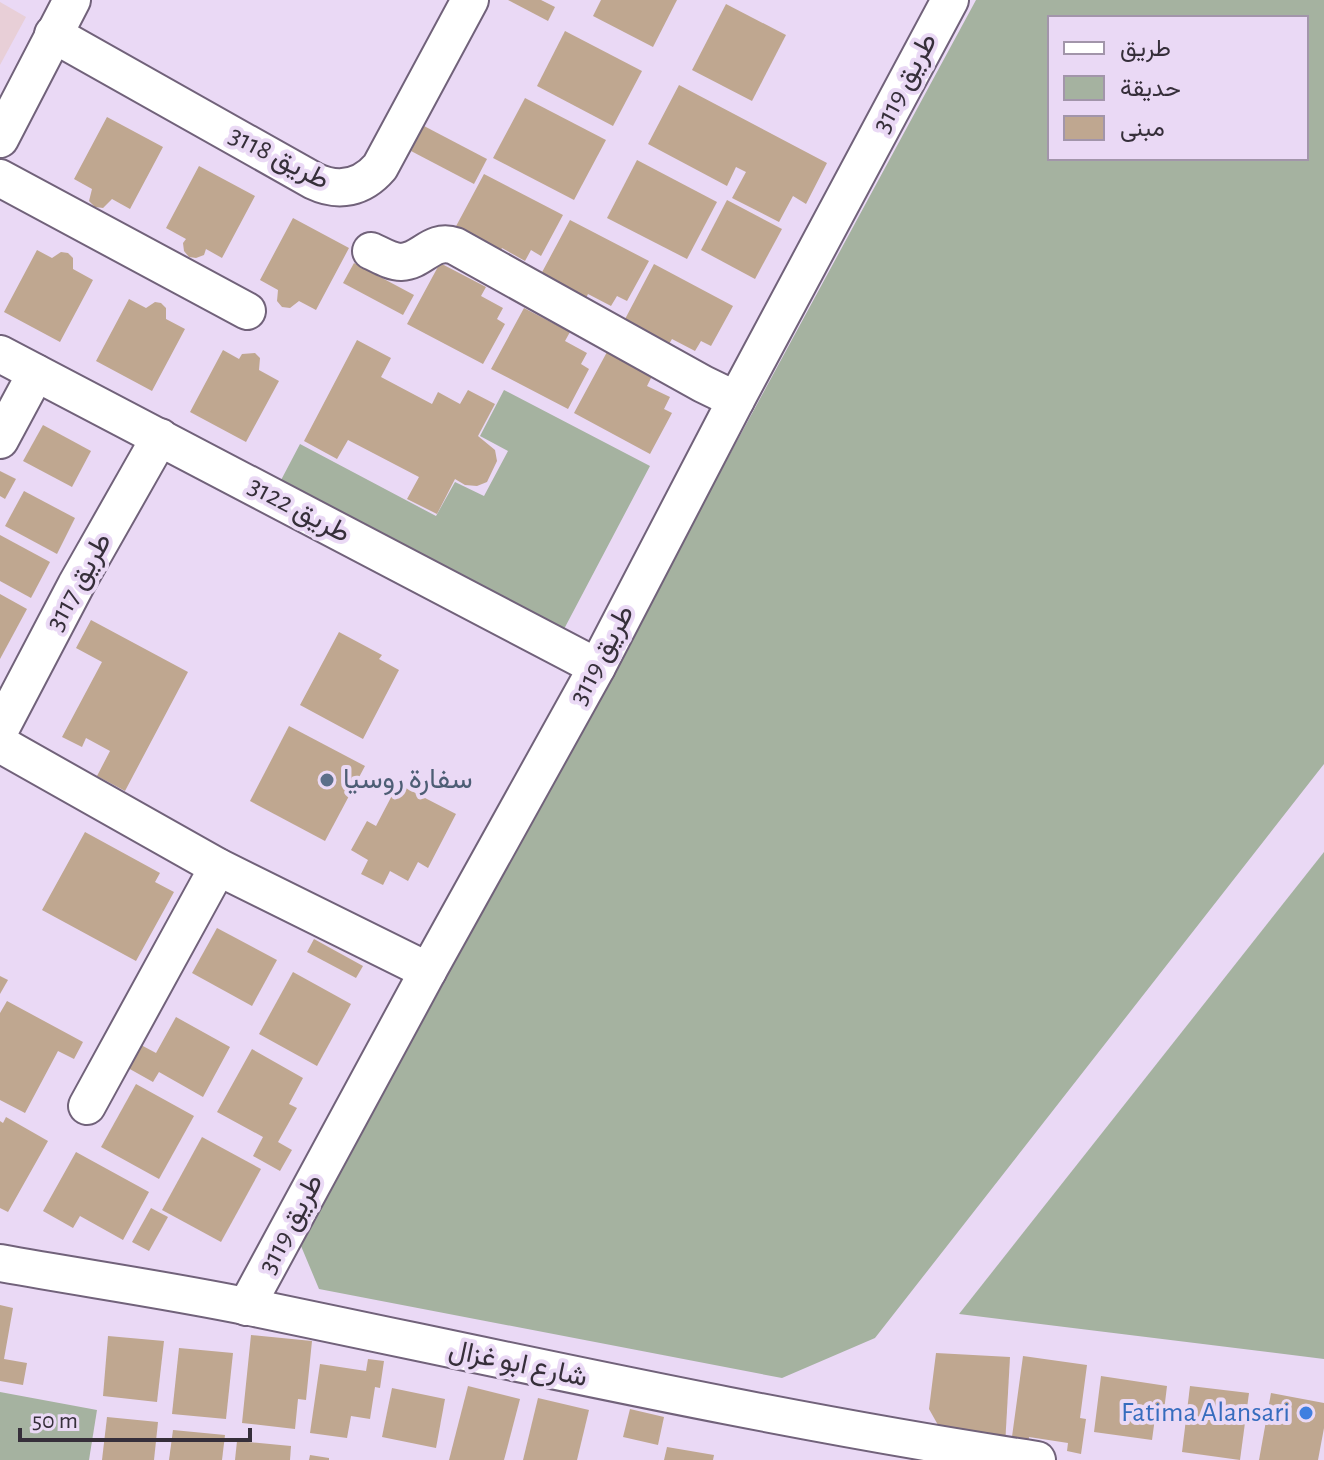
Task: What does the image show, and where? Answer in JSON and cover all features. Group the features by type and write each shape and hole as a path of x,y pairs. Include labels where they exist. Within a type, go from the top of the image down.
{"street":[{"path":"0,139 72,0"},
{"name":"طريق 3118","path":"53,34 325,187 350,188 372,177 380,167 470,0"},
{"name":"طريق 3119","path":"246,1307 597,667 950,0"},
{"path":"0,178 247,311"},
{"path":"371,251 393,261 404,262 433,245 455,246 736,400"},
{"name":"طريق 3122","path":"0,354 597,667"},
{"path":"0,440 36,373"},
{"name":"طريق 3117","path":"0,730 76,585 160,437"},
{"path":"0,744 218,867 428,971"},
{"path":"87,1106 218,867"},
{"name":"شارع ابو غزال","path":"0,1263 246,1307 925,1452 1037,1460"}],"shaded area":[{"path":"0,2 26,17 0,65"}],"green space":[{"path":"976,0 1324,0 1324,764 875,1338 782,1378 319,1289 301,1246"},
{"path":"504,390 650,466 563,631 280,482 300,444 436,516 455,482 484,496 508,451 480,436"},
{"path":"1324,852 1324,1359 959,1314"},
{"path":"0,1392 97,1410 89,1460 0,1460"}],"building":[{"path":"508,0 541,0 555,7 548,21"},
{"path":"601,0 677,0 653,47 593,16"},
{"path":"726,4 786,35 752,101 692,70"},
{"path":"565,31 642,71 613,126 537,86"},
{"path":"679,85 827,163 806,204 793,196 779,222 732,198 746,172 736,167 727,186 648,144"},
{"path":"525,98 606,140 574,200 493,158"},
{"path":"107,117 163,147 130,209 112,199 103,208 95,207 89,201 92,189 74,179"},
{"path":"424,126 487,159 474,184 411,151"},
{"path":"637,160 717,202 687,259 607,218"},
{"path":"199,166 255,196 222,258 206,249 204,255 189,257 184,251 186,239 166,228"},
{"path":"484,174 563,215 541,256 531,250 525,261 502,248 499,254 454,230"},
{"path":"727,200 782,229 755,279 701,250"},
{"path":"293,218 349,248 316,310 299,301 290,308 282,307 277,301 278,290 260,280"},
{"path":"570,220 649,261 627,301 617,296 611,306 588,294 585,300 540,276"},
{"path":"37,250 52,258 61,252 68,253 73,258 73,269 93,280 60,342 4,312"},
{"path":"354,263 414,295 403,315 343,283"},
{"path":"440,263 486,287 481,296 503,308 497,319 505,324 483,364 407,324"},
{"path":"654,264 733,306 711,346 701,341 695,351 672,339 669,344 624,321"},
{"path":"129,299 146,308 155,302 161,303 166,308 166,319 185,329 152,391 96,361"},
{"path":"524,308 570,332 565,341 587,353 581,364 589,369 568,409 491,369"},
{"path":"357,340 391,358 381,377 432,404 438,392 460,404 468,390 495,404 478,436 495,450 497,461 487,482 477,486 465,485 455,479 437,514 407,499 419,477 348,440 337,459 304,441"},
{"path":"223,350 239,359 242,354 255,353 260,358 259,370 279,381 246,442 190,412"},
{"path":"607,352 652,376 647,386 670,397 664,409 672,413 650,454 574,413"},
{"path":"43,425 91,451 72,487 23,461"},
{"path":"0,471 16,479 5,499 0,496"},
{"path":"24,491 75,518 57,554 5,526"},
{"path":"0,535 50,562 31,598 0,581"},
{"path":"0,594 27,609 0,659"},
{"path":"91,620 188,672 125,791 97,776 110,751 86,738 82,747 62,737 102,662 76,648"},
{"path":"339,632 382,655 379,659 399,670 363,739 300,705"},
{"path":"289,726 365,766 325,841 250,801"},
{"path":"398,784 456,814 428,868 418,862 408,881 390,871 383,885 361,874 368,860 351,850 367,821 376,826"},
{"path":"85,832 160,873 155,882 174,892 136,961 42,910"},
{"path":"217,928 277,960 252,1006 192,973"},
{"path":"314,939 363,966 356,978 307,952"},
{"path":"293,972 351,1004 317,1066 259,1034"},
{"path":"0,976 8,980 0,994"},
{"path":"7,1001 83,1042 74,1059 58,1051 25,1113 0,1100 0,1013"},
{"path":"176,1017 230,1047 203,1097 159,1072 153,1082 128,1068 141,1045 156,1053"},
{"path":"252,1049 303,1078 289,1104 297,1108 278,1142 292,1150 280,1171 253,1156 263,1137 217,1112"},
{"path":"136,1084 194,1116 159,1179 101,1147"},
{"path":"6,1117 48,1141 8,1212 0,1208 0,1121 3,1123"},
{"path":"202,1137 261,1169 221,1242 162,1210"},
{"path":"76,1152 149,1192 123,1240 80,1216 73,1228 43,1211"},
{"path":"151,1208 168,1217 149,1251 132,1242"},
{"path":"0,1305 13,1308 4,1359 27,1363 23,1385 0,1381"},
{"path":"251,1335 312,1341 306,1400 298,1399 295,1429 242,1423"},
{"path":"108,1336 164,1341 157,1402 103,1396"},
{"path":"179,1348 233,1353 226,1419 172,1414"},
{"path":"936,1353 1010,1357 1005,1446 947,1441 929,1409"},
{"path":"1023,1356 1087,1365 1080,1418 1086,1419 1081,1454 1067,1451 1068,1443 1029,1437 1028,1446 1011,1444"},
{"path":"368,1359 384,1361 380,1388 375,1387 370,1419 351,1416 347,1438 310,1433 320,1364 366,1371"},
{"path":"1101,1376 1167,1386 1163,1419 1155,1418 1152,1440 1094,1432"},
{"path":"468,1386 520,1399 504,1460 449,1460"},
{"path":"1190,1386 1249,1393 1240,1460 1182,1452"},
{"path":"392,1388 445,1399 436,1448 382,1437"},
{"path":"1271,1393 1324,1403 1324,1428 1318,1460 1259,1460"},
{"path":"538,1398 589,1410 577,1460 523,1460"},
{"path":"630,1409 664,1417 658,1445 623,1437"},
{"path":"107,1417 158,1422 154,1460 102,1460"},
{"path":"173,1430 225,1435 222,1460 169,1460"},
{"path":"237,1441 291,1446 290,1460 235,1460"},
{"path":"667,1447 714,1455 713,1460 664,1460"},
{"path":"310,1455 329,1458 329,1460 309,1460"}],"place":[{"name":"سفارة روسيا","path":"327,780"},
{"name":"Fatima Alansari","path":"1306,1413"}]}
